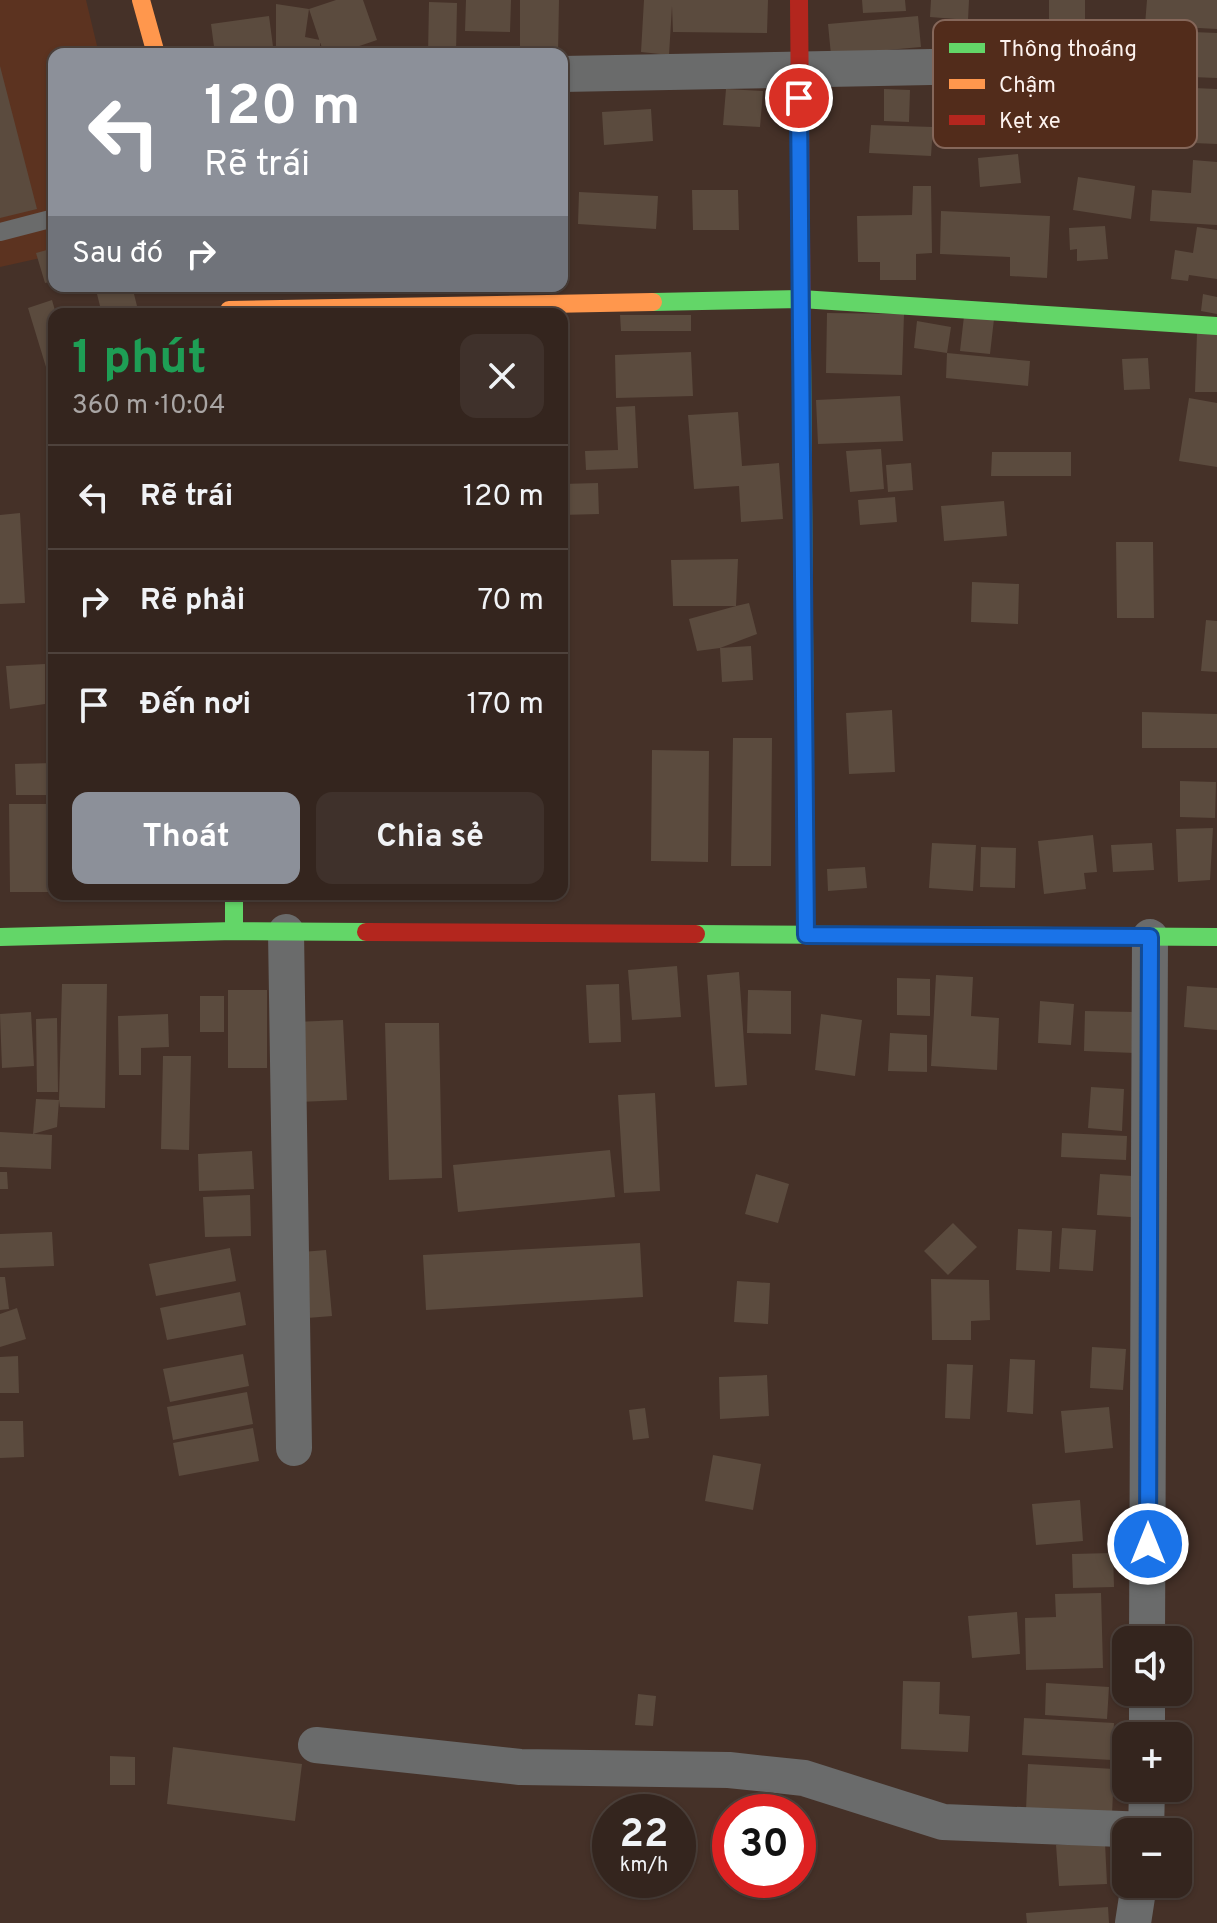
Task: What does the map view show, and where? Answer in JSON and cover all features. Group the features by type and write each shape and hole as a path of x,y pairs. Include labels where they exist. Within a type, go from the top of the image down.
{"street":[{"path":"141,0 154,48"},
{"path":"799,0 806,935"},
{"path":"568,74 933,67"},
{"path":"228,307 801,299 1217,326"},
{"path":"234,900 234,931"},
{"path":"0,937 234,931 1217,937"},
{"path":"286,932 294,1448"},
{"path":"1147,1626 1150,937"},
{"path":"316,1745 520,1767 729,1770 804,1778 943,1822 1112,1829"},
{"path":"1133,1923 1137,1898"}],"lane":[{"path":"0,232 48,220"}],"shaded area":[{"path":"0,0 86,0 98,48 48,48 48,256 0,267"}],"building":[{"path":"336,0 363,0 377,40 354,48 322,48 309,9"},
{"path":"466,0 511,0 510,32 465,31"},
{"path":"520,0 559,0 558,48 520,48"},
{"path":"644,0 768,0 767,33 673,32 672,6 669,55 641,52"},
{"path":"862,0 905,0 906,11 863,13"},
{"path":"931,0 969,0 968,20 930,17"},
{"path":"1049,0 1085,0 1085,20 1049,20"},
{"path":"1147,0 1217,0 1217,29 1197,28 1197,20 1145,20"},
{"path":"429,2 457,3 456,48 428,48"},
{"path":"276,4 309,9 305,37 320,40 320,48 276,48"},
{"path":"269,16 273,48 214,48 211,24"},
{"path":"918,16 921,47 831,55 828,24"},
{"path":"1197,32 1217,33 1217,78 1197,77"},
{"path":"0,66 37,209 0,218"},
{"path":"1197,88 1217,89 1217,144 1197,143"},
{"path":"726,89 763,91 760,127 723,125"},
{"path":"884,89 910,90 909,122 884,121"},
{"path":"651,109 653,141 604,145 602,112"},
{"path":"871,125 933,127 931,156 869,153"},
{"path":"1018,154 1021,183 980,187 978,158"},
{"path":"1193,160 1217,162 1217,225 1150,221 1152,190 1191,193"},
{"path":"1078,177 1135,186 1131,219 1073,210"},
{"path":"913,186 931,186 932,253 916,254 916,280 880,280 880,262 858,262 857,216 912,215"},
{"path":"692,190 738,190 739,230 693,230"},
{"path":"579,192 658,196 656,229 578,224"},
{"path":"941,211 1050,216 1047,278 1010,276 1010,257 940,254"},
{"path":"1105,226 1108,259 1077,261 1077,249 1070,250 1069,228"},
{"path":"1197,227 1217,230 1217,279 1189,275 1188,281 1171,279 1175,250 1193,253"},
{"path":"48,250 48,282 45,283 36,253"},
{"path":"96,292 134,292 138,308 100,308"},
{"path":"1203,294 1217,297 1217,314 1201,311"},
{"path":"52,300 54,308 48,308 46,367 28,308"},
{"path":"827,313 904,314 902,375 826,373"},
{"path":"620,315 691,315 691,331 621,331"},
{"path":"964,316 994,319 990,354 960,351"},
{"path":"917,321 951,327 947,353 914,348"},
{"path":"1197,333 1217,334 1217,392 1195,392"},
{"path":"691,352 693,396 616,398 615,355"},
{"path":"947,353 1030,361 1028,386 946,378"},
{"path":"1148,358 1150,389 1124,390 1122,359"},
{"path":"900,396 903,441 818,444 816,400"},
{"path":"1189,398 1217,403 1217,467 1179,461"},
{"path":"635,406 638,468 586,470 585,451 618,450 616,407"},
{"path":"738,412 742,466 779,463 783,519 741,522 739,486 694,489 688,415"},
{"path":"881,449 884,489 850,492 846,451"},
{"path":"992,452 1071,452 1071,476 991,476"},
{"path":"911,463 913,490 888,492 886,465"},
{"path":"598,483 599,514 568,515 568,484"},
{"path":"895,497 897,522 860,525 858,500"},
{"path":"1004,501 1007,536 944,541 941,506"},
{"path":"20,513 25,603 0,604 0,515"},
{"path":"1116,542 1153,542 1154,618 1117,618"},
{"path":"738,559 736,606 673,606 671,560"},
{"path":"972,582 1019,584 1018,624 971,622"},
{"path":"749,603 757,634 720,648 697,651 689,619"},
{"path":"1206,620 1217,621 1217,672 1201,671"},
{"path":"751,646 753,680 722,682 720,648"},
{"path":"45,664 45,704 10,709 6,666"},
{"path":"892,710 895,772 849,774 846,713"},
{"path":"1142,712 1217,714 1217,748 1142,748"},
{"path":"733,738 772,738 771,866 731,866"},
{"path":"652,750 709,751 708,862 651,861"},
{"path":"48,763 48,795 16,795 15,764"},
{"path":"1180,781 1216,782 1215,818 1180,817"},
{"path":"9,804 48,804 48,892 10,892"},
{"path":"1213,828 1210,880 1178,882 1176,829"},
{"path":"1093,835 1097,872 1084,873 1086,889 1044,894 1038,841"},
{"path":"932,843 976,845 973,891 929,888"},
{"path":"1152,843 1154,870 1113,872 1111,845"},
{"path":"981,847 1016,848 1015,888 980,887"},
{"path":"865,867 867,888 828,891 827,869"},
{"path":"677,966 681,1017 632,1020 628,970"},
{"path":"739,972 747,1085 715,1087 707,975"},
{"path":"936,975 973,977 971,1016 999,1018 997,1070 931,1066"},
{"path":"897,978 930,979 930,1016 897,1015"},
{"path":"62,984 107,984 105,1108 60,1107"},
{"path":"619,984 621,1042 589,1043 586,985"},
{"path":"1187,986 1217,988 1217,1030 1184,1027"},
{"path":"228,990 267,990 267,1068 228,1068"},
{"path":"748,990 791,991 791,1034 747,1033"},
{"path":"200,996 224,996 224,1032 200,1032"},
{"path":"1040,1001 1074,1004 1071,1045 1038,1043"},
{"path":"1085,1011 1136,1012 1135,1053 1084,1051"},
{"path":"31,1012 34,1066 2,1068 0,1014"},
{"path":"168,1014 169,1047 141,1048 141,1075 119,1075 118,1016"},
{"path":"821,1014 862,1020 855,1076 815,1070"},
{"path":"57,1018 58,1092 37,1092 36,1019"},
{"path":"343,1020 347,1100 298,1102 294,1022"},
{"path":"385,1023 439,1023 442,1178 389,1180"},
{"path":"890,1033 927,1035 927,1072 888,1071"},
{"path":"163,1056 191,1056 189,1150 161,1149"},
{"path":"1091,1087 1124,1089 1122,1131 1088,1128"},
{"path":"655,1093 660,1191 624,1193 618,1095"},
{"path":"36,1099 59,1100 57,1127 33,1134"},
{"path":"0,1132 52,1135 51,1169 0,1167"},
{"path":"1062,1133 1127,1136 1126,1160 1061,1157"},
{"path":"610,1150 615,1197 458,1212 453,1165"},
{"path":"252,1151 254,1189 199,1191 198,1154"},
{"path":"0,1172 7,1172 8,1189 0,1189"},
{"path":"756,1174 789,1184 778,1223 745,1214"},
{"path":"1100,1174 1133,1176 1131,1217 1097,1215"},
{"path":"250,1195 251,1236 205,1237 203,1197"},
{"path":"953,1223 977,1247 948,1275 924,1251"},
{"path":"1062,1228 1096,1230 1093,1271 1059,1269"},
{"path":"1018,1229 1052,1231 1050,1272 1016,1270"},
{"path":"52,1232 54,1266 0,1268 0,1234"},
{"path":"640,1243 643,1297 426,1310 423,1255"},
{"path":"230,1248 236,1281 156,1296 149,1264"},
{"path":"326,1250 332,1316 307,1318 302,1252"},
{"path":"0,1277 5,1277 9,1309 0,1310"},
{"path":"931,1279 989,1280 990,1320 971,1321 971,1340 932,1340"},
{"path":"737,1281 770,1283 768,1324 734,1322"},
{"path":"240,1292 246,1325 167,1340 160,1308"},
{"path":"17,1308 26,1339 0,1347 0,1314"},
{"path":"1092,1347 1126,1349 1123,1390 1090,1388"},
{"path":"243,1354 249,1386 170,1402 163,1369"},
{"path":"18,1356 19,1393 0,1393 0,1357"},
{"path":"1010,1359 1035,1360 1033,1414 1007,1412"},
{"path":"947,1364 973,1365 970,1419 945,1418"},
{"path":"767,1375 769,1416 720,1419 719,1377"},
{"path":"247,1392 253,1424 173,1440 167,1407"},
{"path":"1109,1407 1113,1448 1065,1453 1061,1411"},
{"path":"645,1408 649,1438 633,1440 629,1410"},
{"path":"0,1421 23,1421 24,1457 0,1458"},
{"path":"253,1428 259,1461 179,1476 173,1443"},
{"path":"713,1455 761,1464 753,1510 705,1501"},
{"path":"1080,1500 1083,1541 1036,1545 1032,1504"},
{"path":"1113,1553 1114,1587 1073,1588 1072,1554"},
{"path":"1101,1593 1103,1668 1026,1670 1025,1618 1056,1617 1055,1594"},
{"path":"1017,1612 1020,1654 972,1658 968,1616"},
{"path":"903,1681 940,1682 939,1714 970,1716 968,1752 901,1749"},
{"path":"1046,1683 1109,1687 1107,1719 1045,1715"},
{"path":"638,1694 656,1696 653,1726 635,1725"},
{"path":"1024,1718 1112,1723 1112,1760 1022,1755"},
{"path":"173,1747 302,1764 295,1821 167,1804"},
{"path":"110,1756 135,1757 135,1785 110,1785"},
{"path":"1028,1764 1112,1769 1112,1815 1026,1810"},
{"path":"1105,1842 1107,1884 1059,1886 1056,1845"},
{"path":"1108,1907 1109,1923 1027,1923 1026,1913"}],"traffic: fast":[{"path":"653,302 801,299 1217,326"},
{"path":"802,349 805,766"},
{"path":"234,900 234,931"},
{"path":"0,937 234,931 366,932"},
{"path":"696,934 1217,937"}],"traffic: slow":[{"path":"141,0 154,48"},
{"path":"335,308 653,302"}],"traffic: jam":[{"path":"799,0 802,349"},
{"path":"805,766 806,935"},
{"path":"366,932 696,934"}],"route":[{"path":"799,98 806,935 1150,937 1148,1544"}]}
